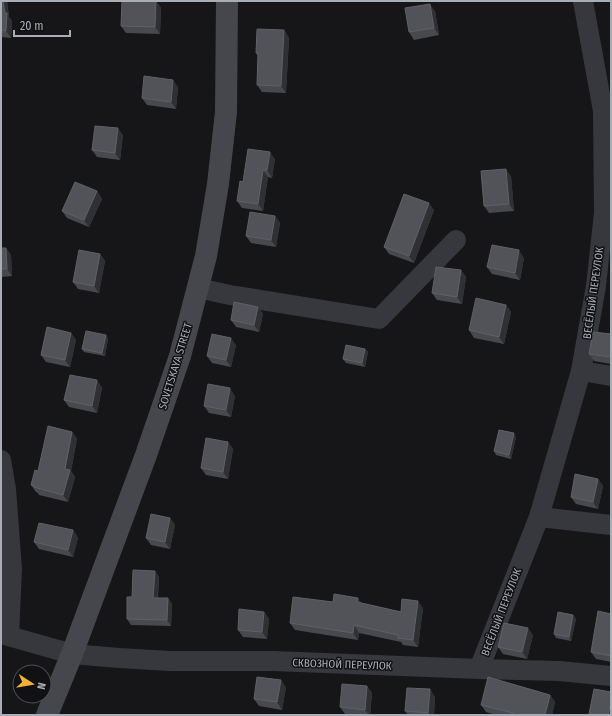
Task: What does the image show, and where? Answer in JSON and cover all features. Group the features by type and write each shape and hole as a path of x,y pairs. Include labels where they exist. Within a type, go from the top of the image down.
{"main road":[{"name":"SOVETSKAYA STREET","path":"48,715 146,455 180,356 198,288 206,256 218,184 226,112 227,1"}],"street":[{"name":"ВЕСЁЛЫЙ ПЕРЕУЛОК","path":"479,669 539,517 581,371 596,286 604,213 603,111 583,1"},
{"path":"198,288 230,295 379,319 456,240"},
{"path":"581,371 611,376"},
{"path":"1,460 6,489 12,569 5,635"},
{"path":"539,517 611,525"},
{"name":"СКВОЗНОЙ ПЕРЕУЛОК","path":"5,635 72,654 170,661 273,661 559,671 611,676"}],"building":[{"path":"1,1 3,1 5,13 7,13 6,31 1,30"},
{"path":"122,1 156,1 155,27 121,26"},
{"path":"430,4 434,28 409,32 405,8"},
{"path":"257,29 284,30 281,86 257,85"},
{"path":"144,76 173,80 171,102 142,98"},
{"path":"95,126 118,128 115,153 92,150"},
{"path":"248,149 270,152 267,170 263,170 258,204 237,201 240,181 243,182"},
{"path":"506,169 509,204 484,206 481,171"},
{"path":"75,182 97,191 84,220 62,211"},
{"path":"404,194 429,203 409,256 384,247"},
{"path":"250,212 275,216 271,240 246,236"},
{"path":"492,245 519,250 515,273 487,267"},
{"path":"1,248 6,248 7,269 1,269"},
{"path":"79,250 100,254 94,286 73,282"},
{"path":"436,267 461,270 457,297 432,293"},
{"path":"476,298 506,305 499,337 469,330"},
{"path":"234,302 258,307 254,325 231,320"},
{"path":"47,327 71,333 65,360 41,355"},
{"path":"86,331 106,335 102,353 82,349"},
{"path":"593,332 611,334 611,357 589,354"},
{"path":"212,334 231,338 226,360 207,356"},
{"path":"346,345 365,349 362,363 343,359"},
{"path":"70,375 97,380 92,406 64,400"},
{"path":"208,384 230,388 226,410 204,406"},
{"path":"48,426 72,432 65,469 70,470 63,495 31,485 35,470 38,471"},
{"path":"499,430 514,433 509,455 494,451"},
{"path":"206,438 228,442 223,472 201,468"},
{"path":"575,474 598,479 593,502 571,497"},
{"path":"151,514 170,518 165,542 146,538"},
{"path":"39,523 73,530 68,550 34,542"},
{"path":"133,570 155,571 153,598 168,598 167,620 127,619 127,597 132,597"},
{"path":"334,594 358,598 357,602 401,612 402,599 418,601 413,640 398,638 398,635 354,625 353,633 290,623 293,597 333,602"},
{"path":"239,609 264,612 262,632 238,630"},
{"path":"598,611 611,614 611,656 591,652"},
{"path":"558,612 573,615 569,637 554,634"},
{"path":"504,623 528,628 522,652 498,647"},
{"path":"257,677 281,680 277,702 254,699"},
{"path":"488,677 550,695 545,715 513,715 513,713 481,705"},
{"path":"342,684 367,686 365,710 340,707"},
{"path":"407,688 430,689 428,713 405,711"},
{"path":"594,689 611,692 611,702 608,715 589,714"}]}
